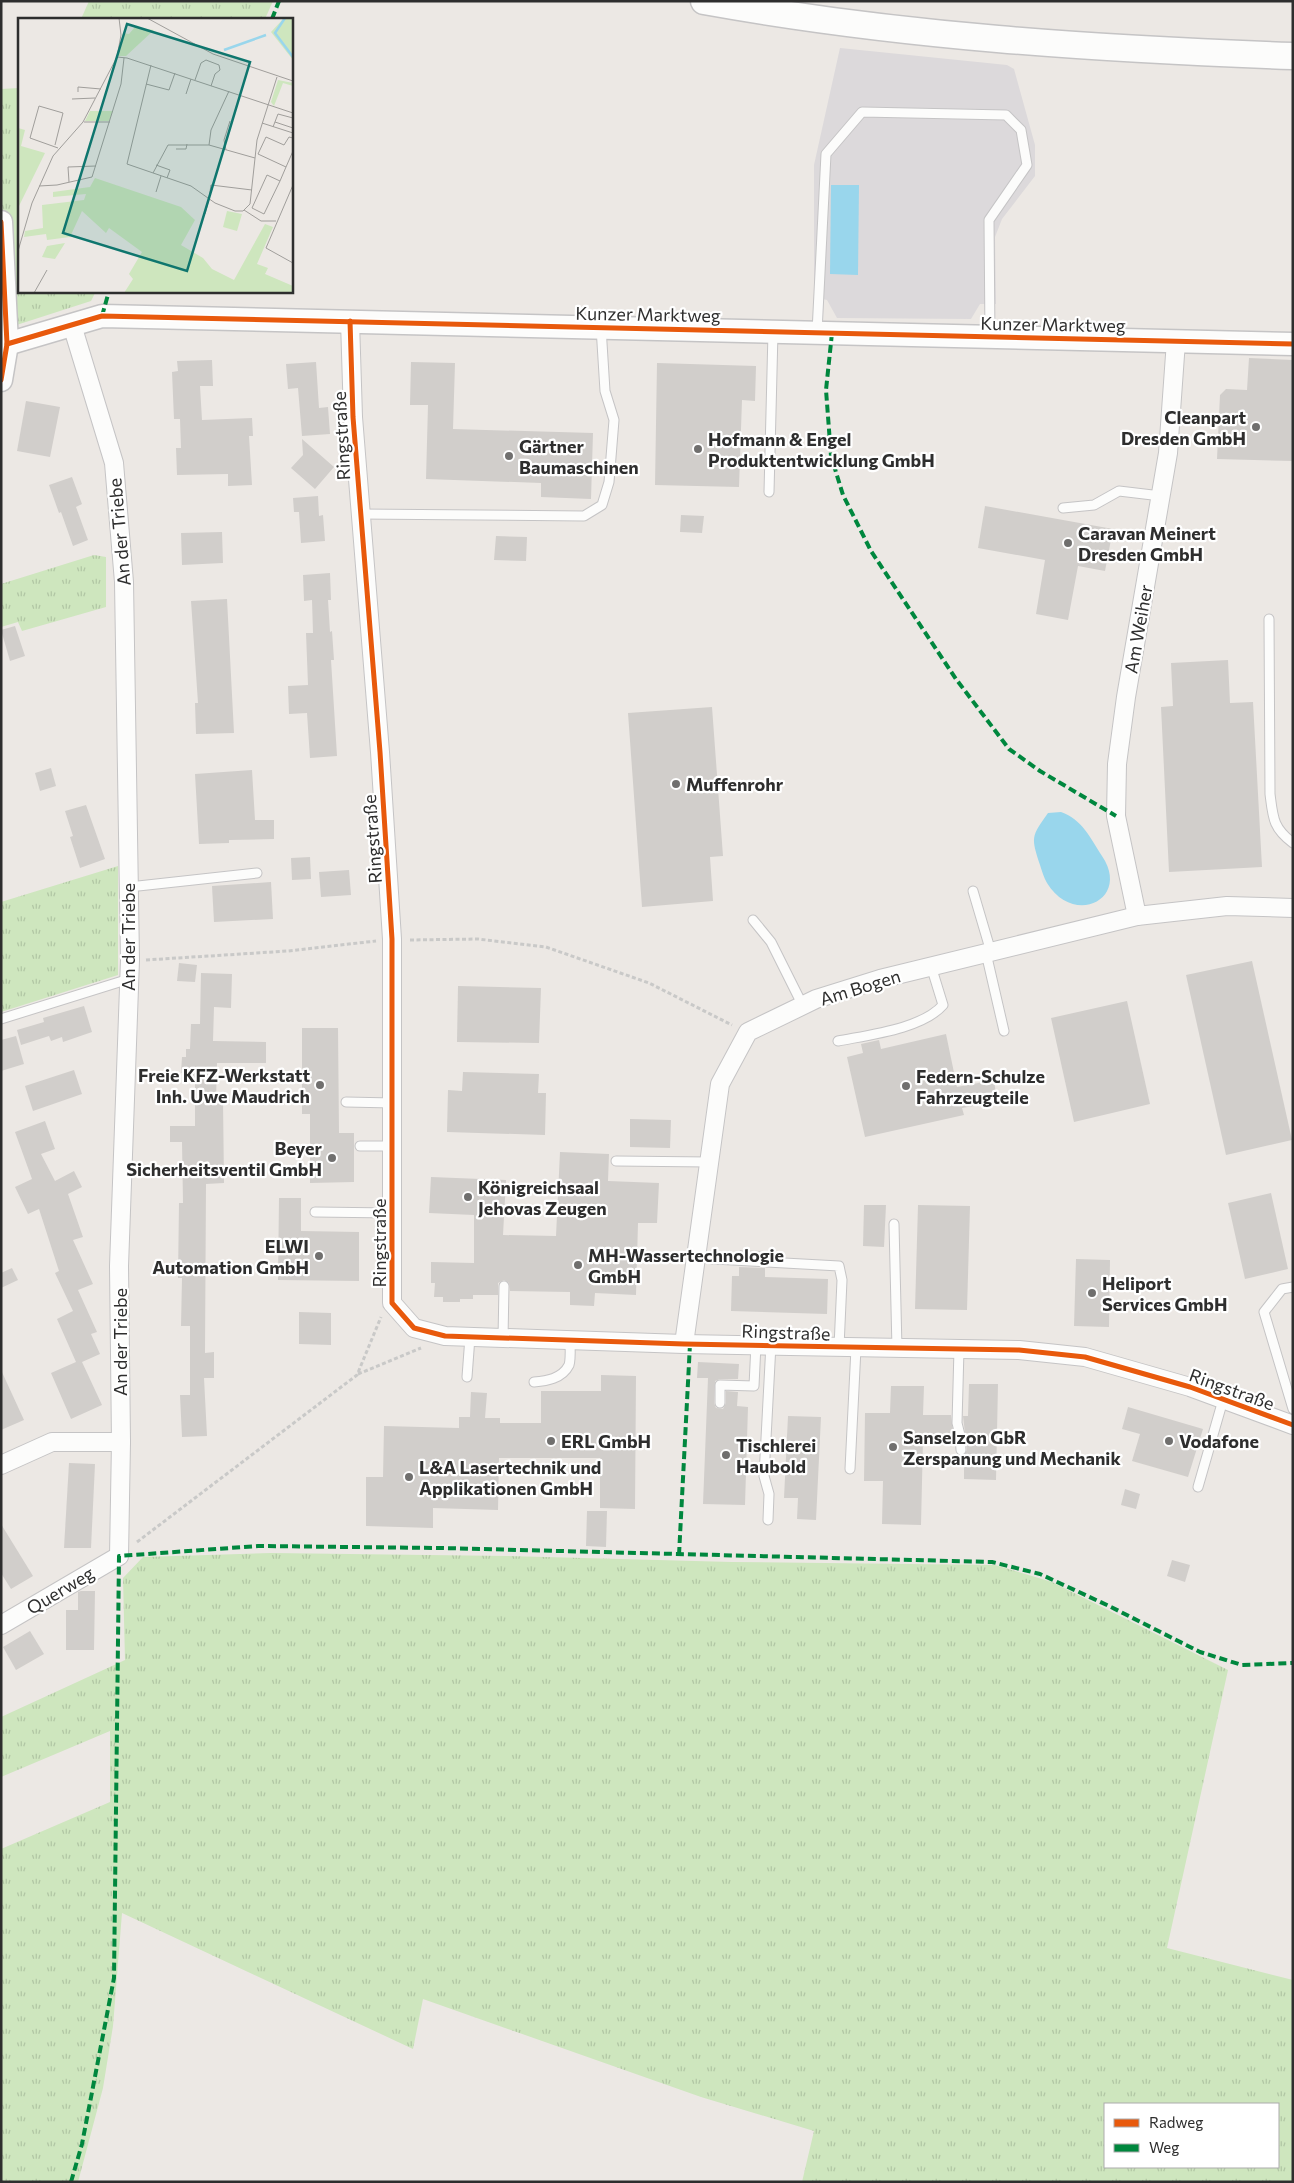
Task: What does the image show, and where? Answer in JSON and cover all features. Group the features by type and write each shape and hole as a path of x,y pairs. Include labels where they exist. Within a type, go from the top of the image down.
{"main road":[{"path":"704,1 828,21 1031,43 1293,56"}],"street":[{"path":"1,222 6,344 1,380"},
{"name":"Kunzer Marktweg","path":"6,344 102,316 1293,344"},
{"name":"Ringstraße","path":"350,321 353,417 380,752 392,939 392,1303 414,1328 445,1336 684,1344 1019,1350 1085,1357 1190,1387 1293,1425"},
{"name":"An der Triebe","path":"72,325 114,463 124,582 130,960 119,1266 121,1442 119,1556"},
{"name":"Am Weiher","path":"1136,916 1116,816 1117,764 1126,697 1168,453 1176,341"},
{"name":"Am Bogen","path":"748,1032 816,999 880,979 1136,916 1227,906 1293,908"},
{"path":"684,1344 720,1084 748,1032"},
{"path":"1,1465 52,1442 121,1442"},
{"name":"Querweg","path":"1,1625 119,1556"}],"lane":[{"path":"817,332 826,154 862,112 1006,115 1021,130 1028,165 989,220 990,337"},
{"path":"360,514 584,516 602,506 609,482 614,420 605,391 601,327"},
{"path":"769,492 774,331"},
{"path":"1063,508 1094,505 1119,491 1161,496"},
{"path":"1269,619 1271,803 1273,821 1281,834 1293,843"},
{"path":"129,887 257,873"},
{"path":"973,891 1004,1031"},
{"path":"753,920 771,942 803,1006"},
{"path":"838,1041 896,1028 936,1014 943,1005 932,966"},
{"path":"1,1019 129,979"},
{"path":"346,1102 393,1103"},
{"path":"360,1146 392,1146"},
{"path":"616,1161 709,1162"},
{"path":"314,1212 392,1213"},
{"path":"894,1224 897,1349"},
{"path":"696,1258 839,1266 848,1347 850,1470"},
{"path":"503,1338 504,1286"},
{"path":"1293,1287 1282,1289 1264,1312 1293,1409"},
{"path":"467,1377 470,1337"},
{"path":"534,1382 549,1381 560,1375 569,1365 570,1340"},
{"path":"720,1403 720,1385 754,1386 763,1344"},
{"path":"763,1344 764,1476 769,1494 768,1520"},
{"path":"959,1349 957,1423 961,1450"},
{"path":"1198,1488 1222,1400"}],"path":[{"path":"130,960 170,960 288,951 392,939 478,939 546,948 649,983 748,1032"},
{"path":"357,1375 383,1314 392,1303"},
{"path":"119,1556 357,1375 445,1336"}],"shaded area":[{"path":"840,48 1007,65 1014,69 1035,145 1035,176 1002,219 995,237 996,304 980,304 971,319 837,318 827,300 814,297 814,165"}],"green space":[{"path":"89,1 273,1 265,18 81,18"},
{"path":"18,88 18,292 96,292 91,301 1,330 1,89"},
{"path":"94,555 106,557 106,607 22,631 18,622 1,627 1,584"},
{"path":"118,866 118,975 1,1012 1,902"},
{"path":"271,1553 995,1565 1052,1582 1228,1670 1167,1948 1293,1980 1293,2182 802,2182 814,2131 701,2097 423,1999 413,2049 122,1913 113,2026 103,2088 78,2182 1,2182 1,1849 110,1802 110,1731 1,1777 1,1717 125,1660 123,1578 143,1557"}],"water":[{"path":"831,185 859,185 858,275 830,274"},
{"path":"1061,812 1075,819 1085,830 1102,856 1109,871 1109,885 1104,895 1096,902 1084,905 1071,903 1058,896 1044,877 1035,848 1034,838 1038,827 1048,813"}],"building":[{"name":"Cleanpart Dresden GmbH","path":"1249,358 1293,360 1293,461 1217,459 1220,395 1226,389 1247,390"},
{"path":"212,360 213,386 200,386 202,420 252,418 253,436 249,436 252,485 228,486 228,474 177,475 176,448 181,448 180,419 174,419 172,372 178,371 177,361"},
{"path":"316,362 319,408 328,407 330,434 302,436 298,388 288,389 286,364"},
{"name":"Gärtner Baumaschinen","path":"411,362 455,363 453,429 593,433 591,499 541,497 541,483 426,479 428,405 410,405"},
{"name":"Hofmann & Engel Produktentwicklung GmbH","path":"657,363 756,366 755,401 742,400 739,487 655,485"},
{"path":"26,401 60,407 50,457 17,451"},
{"path":"302,439 334,467 315,489 291,468 303,455"},
{"path":"72,477 82,504 76,507 88,540 73,546 49,485"},
{"path":"318,496 319,516 323,515 325,541 301,543 299,512 294,512 293,498"},
{"path":"985,506 1113,529 1105,571 1078,566 1068,620 1036,614 1045,560 978,548"},
{"path":"681,515 704,516 702,533 680,532"},
{"path":"222,532 223,563 182,565 181,533"},
{"path":"496,536 527,537 526,561 494,560"},
{"path":"330,573 331,600 328,600 334,660 331,660 337,756 310,758 307,713 289,714 288,686 308,685 306,633 313,633 312,600 304,601 303,575"},
{"path":"227,599 234,733 196,734 195,703 198,703 191,601"},
{"path":"15,626 25,656 10,661 1,630"},
{"path":"1228,660 1230,703 1253,702 1262,867 1169,872 1161,707 1173,706 1171,663"},
{"name":"Muffenrohr","path":"712,707 723,856 710,857 713,901 642,907 628,713"},
{"path":"51,768 56,786 40,791 35,773"},
{"path":"252,770 255,820 274,820 274,839 229,840 229,843 199,844 195,774"},
{"path":"86,805 105,859 80,868 70,837 73,836 65,811"},
{"path":"310,857 311,879 292,880 291,858"},
{"path":"349,870 351,895 321,897 319,872"},
{"path":"271,882 273,919 214,922 212,886"},
{"path":"1252,961 1292,1140 1226,1155 1186,975"},
{"path":"179,963 197,965 195,982 177,981"},
{"path":"201,973 232,974 231,1008 214,1007 213,1041 266,1042 266,1063 217,1063 216,1101 223,1101 224,1183 206,1184 205,1353 214,1352 214,1378 204,1378 207,1436 182,1437 180,1395 190,1395 190,1326 181,1326 182,1278 178,1278 179,1203 183,1203 182,1142 170,1142 170,1126 195,1126 195,1080 186,1080 186,1073 181,1073 182,1057 186,1057 186,1049 190,1049 191,1024 200,1024"},
{"path":"458,986 541,988 539,1043 457,1042"},
{"path":"1127,1001 1150,1104 1074,1122 1051,1018"},
{"path":"84,1006 92,1032 63,1042 62,1037 51,1041 49,1036 21,1045 17,1030 44,1022 43,1018"},
{"path":"302,1028 338,1028 339,1133 354,1133 354,1182 310,1183 310,1114 302,1114"},
{"name":"Federn-Schulze Fahrzeugteile","path":"946,1034 957,1087 994,1080 997,1102 962,1108 964,1115 865,1137 847,1057 863,1053 861,1044 879,1040 881,1049"},
{"path":"16,1036 24,1064 1,1071 1,1040"},
{"path":"74,1070 82,1094 33,1111 25,1086"},
{"path":"463,1072 539,1074 538,1093 546,1093 545,1135 447,1132 448,1090 462,1091"},
{"path":"630,1119 671,1120 670,1148 630,1147"},
{"path":"45,1121 55,1149 41,1154 55,1181 74,1171 82,1187 68,1194 83,1237 73,1240 93,1284 78,1290 97,1332 91,1334 100,1354 82,1362 102,1405 71,1419 51,1373 76,1362 57,1319 73,1311 55,1273 59,1271 39,1209 28,1214 15,1187 32,1179 15,1132"},
{"path":"560,1152 609,1154 608,1181 659,1183 657,1223 638,1223 636,1295 595,1293 594,1306 570,1305 570,1292 510,1291 509,1283 504,1280 498,1283 498,1295 473,1295 473,1299 460,1299 460,1302 443,1302 443,1297 434,1297 435,1283 431,1283 431,1262 474,1263 474,1215 429,1213 431,1177 506,1180 503,1235 556,1236"},
{"path":"1271,1193 1288,1269 1245,1279 1228,1203"},
{"name":"ELWI Automation GmbH","path":"279,1198 301,1198 301,1231 359,1232 359,1281 278,1280"},
{"path":"864,1205 886,1205 884,1247 863,1246"},
{"path":"918,1205 970,1206 967,1310 915,1309"},
{"path":"740,1250 765,1251 765,1256 739,1254"},
{"name":"Heliport Services GmbH","path":"1076,1259 1110,1260 1109,1327 1074,1326"},
{"path":"739,1267 765,1268 765,1277 828,1279 827,1314 731,1311 732,1276 739,1276"},
{"path":"12,1268 18,1280 1,1288 1,1273"},
{"path":"299,1312 331,1313 331,1345 299,1344"},
{"name":"Tischlerei Haubold","path":"698,1362 739,1364 738,1379 720,1379 715,1381 714,1403 716,1408 723,1409 726,1403 726,1391 738,1392 737,1406 748,1407 745,1505 703,1504 708,1378 697,1378"},
{"path":"1,1370 24,1420 1,1430"},
{"path":"601,1375 636,1376 635,1509 600,1508 600,1458 499,1458 498,1510 433,1508 433,1528 366,1526 366,1477 383,1477 384,1426 459,1428 459,1417 470,1417 471,1392 487,1393 485,1418 500,1418 500,1423 541,1423 541,1391 601,1391"},
{"path":"969,1384 998,1384 996,1480 964,1479 964,1455 967,1450 963,1416 968,1416"},
{"name":"Sanselzon GbR Zerspanung und Mechanik","path":"891,1386 924,1386 923,1415 951,1415 954,1440 923,1439 921,1525 882,1524 883,1481 864,1481 865,1413 890,1413"},
{"name":"Vodafone","path":"1128,1407 1203,1429 1188,1477 1132,1461 1140,1434 1122,1429"},
{"path":"788,1416 821,1417 816,1520 797,1519 798,1498 784,1498"},
{"path":"69,1463 95,1464 91,1548 64,1548"},
{"path":"1125,1489 1140,1494 1136,1509 1121,1505"},
{"path":"587,1511 607,1511 606,1547 586,1546"},
{"path":"1,1524 33,1576 11,1589 1,1573"},
{"path":"1172,1560 1190,1565 1185,1582 1167,1576"},
{"path":"95,1591 94,1650 66,1650 66,1610 78,1610 78,1592"},
{"path":"30,1631 44,1654 16,1670 3,1647"}],"marked path":[{"path":"272,18 279,1"},
{"path":"102,316 109,292"},
{"path":"832,333 826,390 831,456 843,495 871,551 956,679 1009,749 1040,771 1116,816"},
{"path":"679,1555 690,1344"},
{"path":"71,2182 82,2144 114,1978 119,1556 258,1546 442,1548 992,1562 1040,1574 1200,1652 1242,1665 1293,1663"}],"cycle path":[{"path":"1,222 7,344 1,380"},
{"path":"7,344 102,316 1293,344"},
{"path":"350,321 353,417 380,752 392,939 392,1303 414,1328 445,1336 684,1344 1019,1350 1085,1357 1190,1387 1293,1425"}],"place":[{"name":"Cleanpart Dresden GmbH","path":"1256,427"},
{"name":"Hofmann & Engel Produktentwicklung GmbH","path":"698,449"},
{"name":"Gärtner Baumaschinen","path":"509,456"},
{"name":"Caravan Meinert Dresden GmbH","path":"1068,543"},
{"name":"Muffenrohr","path":"676,784"},
{"name":"Freie KFZ-Werkstatt Inh. Uwe Maudrich","path":"320,1085"},
{"name":"Federn-Schulze Fahrzeugteile","path":"906,1086"},
{"name":"Beyer Sicherheitsventil GmbH","path":"332,1158"},
{"name":"Königreichsaal Jehovas Zeugen","path":"468,1197"},
{"name":"ELWI Automation GmbH","path":"319,1256"},
{"name":"MH-Wassertechnologie GmbH","path":"578,1265"},
{"name":"Heliport Services GmbH","path":"1092,1293"},
{"name":"ERL GmbH","path":"551,1441"},
{"name":"Vodafone","path":"1169,1441"},
{"name":"Sanselzon GbR Zerspanung und Mechanik","path":"893,1447"},
{"name":"Tischlerei Haubold","path":"726,1455"},
{"name":"L&A Lasertechnik und Applikationen GmbH","path":"409,1477"}]}
